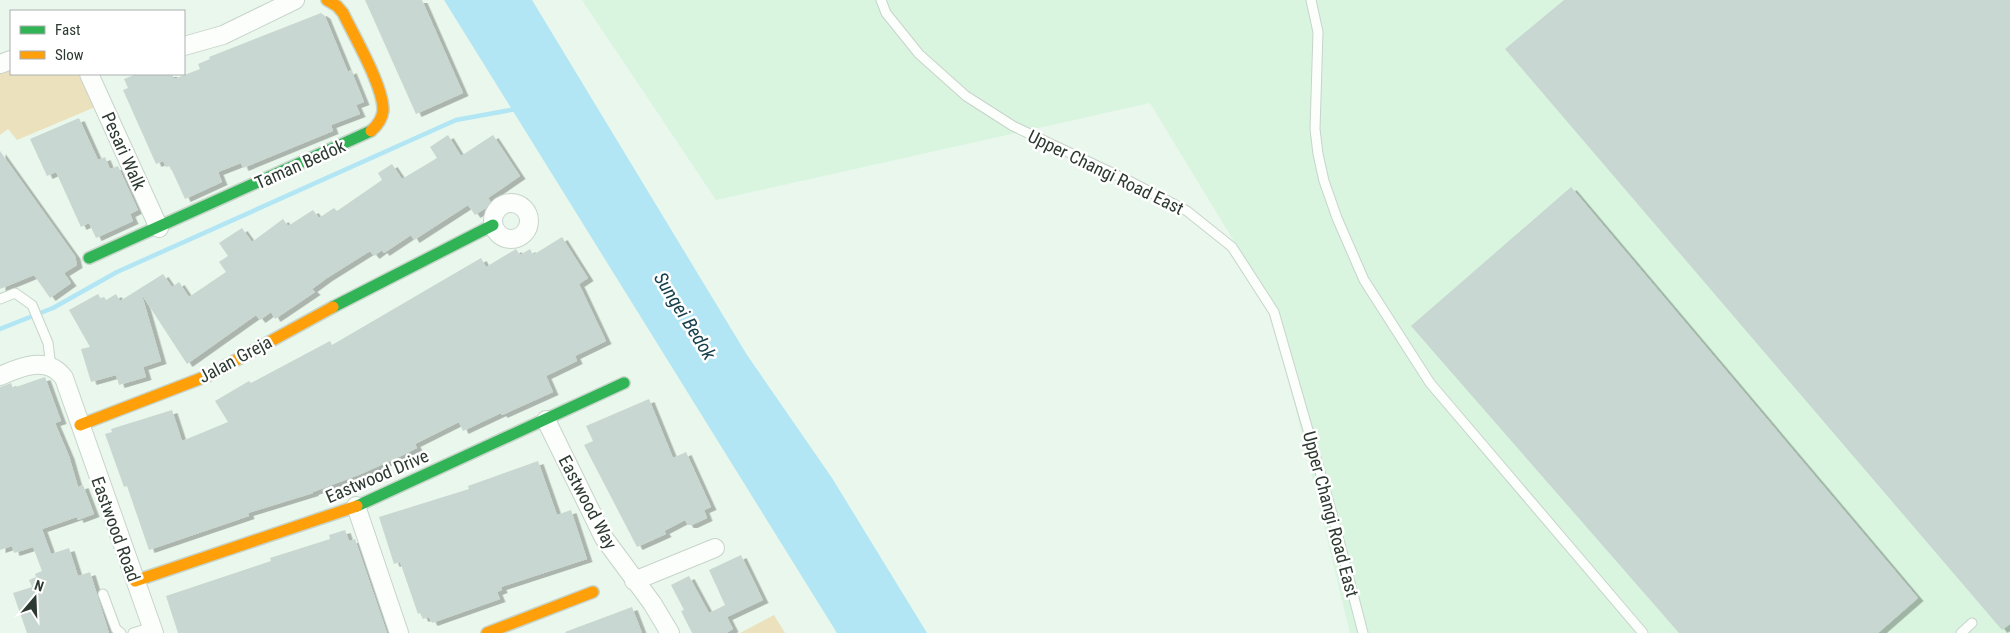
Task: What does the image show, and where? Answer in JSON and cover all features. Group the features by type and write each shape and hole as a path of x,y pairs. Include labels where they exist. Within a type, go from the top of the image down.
{"street":[{"path":"185,46 223,35 295,0"},
{"name":"Taman Bedok","path":"89,258 371,131 380,122 383,108 380,94 343,13 337,6 327,0"},
{"name":"Pesari Walk","path":"89,75 159,228"},
{"name":"Jalan Greja","path":"80,425 207,376 298,325 493,225"},
{"path":"0,376 24,366 37,364 51,366 56,369 64,378 80,425"},
{"name":"Eastwood Drive","path":"135,581 356,506 624,383"},
{"name":"Eastwood Way","path":"546,420 598,528 652,603 670,633"},
{"name":"Eastwood Road","path":"80,425 153,630"},
{"path":"356,506 399,633"},
{"path":"634,580 715,548"},
{"path":"487,633 593,592"}],"lane":[{"name":"Upper Changi Road East","path":"881,0 886,13 919,54 966,96 1014,126 1187,211 1232,247 1274,312 1333,517 1363,633"},
{"path":"1311,0 1318,32 1315,120 1318,154 1324,181 1337,218 1364,280 1430,383 1643,633"},
{"path":"0,299 15,293 32,304 48,343 51,366"},
{"path":"103,594 116,629 121,633"},
{"path":"1961,633 1972,623"},
{"path":"133,633 153,630"}],"shaded area":[{"path":"582,0 2010,0 2010,633 1350,633 1269,299 1150,103 716,200"},
{"path":"10,64 10,75 85,75 100,105 17,140 8,129 0,135 0,68"},
{"path":"774,615 785,633 740,633"}],"water":[{"name":"Sungei Bedok","path":"444,0 532,0 747,355 832,478 927,633 837,633"}],"building":[{"path":"365,0 422,0 463,93 416,114"},
{"path":"1564,0 2010,0 2010,624 2002,630 1505,49"},
{"path":"321,13 325,16 348,72 351,70 364,102 356,105 360,114 331,125 333,131 243,168 241,163 218,172 222,182 185,199 170,166 166,167 163,161 156,164 123,90 128,88 124,79 134,75 172,75 174,79 200,69 198,64 210,59 209,57"},
{"path":"79,118 98,160 105,157 110,169 118,166 138,210 130,214 133,221 96,238 89,223 81,227 56,172 47,176 30,139"},
{"path":"448,135 461,156 493,135 520,176 488,198 492,204 475,215 468,205 414,240 411,235 384,253 382,250 374,256 370,251 327,278 312,289 315,292 275,319 271,312 260,320 256,315 187,364 142,295 161,361 143,367 146,377 119,385 116,375 91,382 81,349 90,347 69,310 98,294 101,299 104,297 106,300 116,294 120,301 163,274 172,287 179,282 189,297 226,272 219,262 228,256 219,243 242,228 252,242 283,219 288,226 313,210 319,218 334,208 337,211 382,180 378,173 392,164 402,179 437,158 430,147"},
{"path":"0,151 75,256 77,265 64,273 71,283 50,298 34,275 0,289"},
{"path":"1571,187 1918,598 1878,633 1679,633 1411,326"},
{"path":"562,237 588,278 579,284 606,341 575,356 577,361 546,376 553,392 463,431 459,422 415,444 417,448 401,456 313,493 248,513 249,516 149,550 127,486 124,487 105,434 112,432 111,429 172,410 182,441 228,422 215,401 249,381 251,383 330,341 332,345 481,258 486,267 516,249 520,255 530,249 533,255"},
{"path":"45,377 61,421 55,423 69,456 78,487 83,485 94,514 78,520 77,517 42,529 51,554 69,548 78,576 90,572 109,633 27,633 13,593 32,587 29,580 36,577 35,574 42,571 33,547 14,553 12,546 0,550 0,387 11,383 13,388"},
{"path":"649,399 673,458 686,452 711,507 704,510 707,518 692,525 688,525 685,520 664,531 666,534 637,547 584,445 593,441 586,426"},
{"path":"538,461 557,515 571,510 587,559 501,587 502,590 497,592 500,599 432,623 429,617 423,619 420,613 418,614 400,562 394,564 379,517 469,489 468,486"},
{"path":"345,530 349,541 355,539 387,633 178,633 166,596 271,561 270,558 330,539 329,535"},
{"path":"741,555 763,600 727,617 733,629 726,633 692,633 681,611 684,610 671,585 689,576 709,613 725,605 709,570"},
{"path":"632,607 642,633 565,632"}],"waterway":[{"path":"0,329 53,308 117,272 456,120 516,109"}],"traffic: fast":[{"path":"89,258 371,131"},
{"path":"333,307 493,225"},
{"path":"357,506 624,383"}],"traffic: slow":[{"path":"327,0 337,6 343,13 368,62 379,89 383,111 379,122 371,131"},
{"path":"80,425 207,376 333,307"},
{"path":"135,581 357,506"},
{"path":"487,633 593,592"}]}
